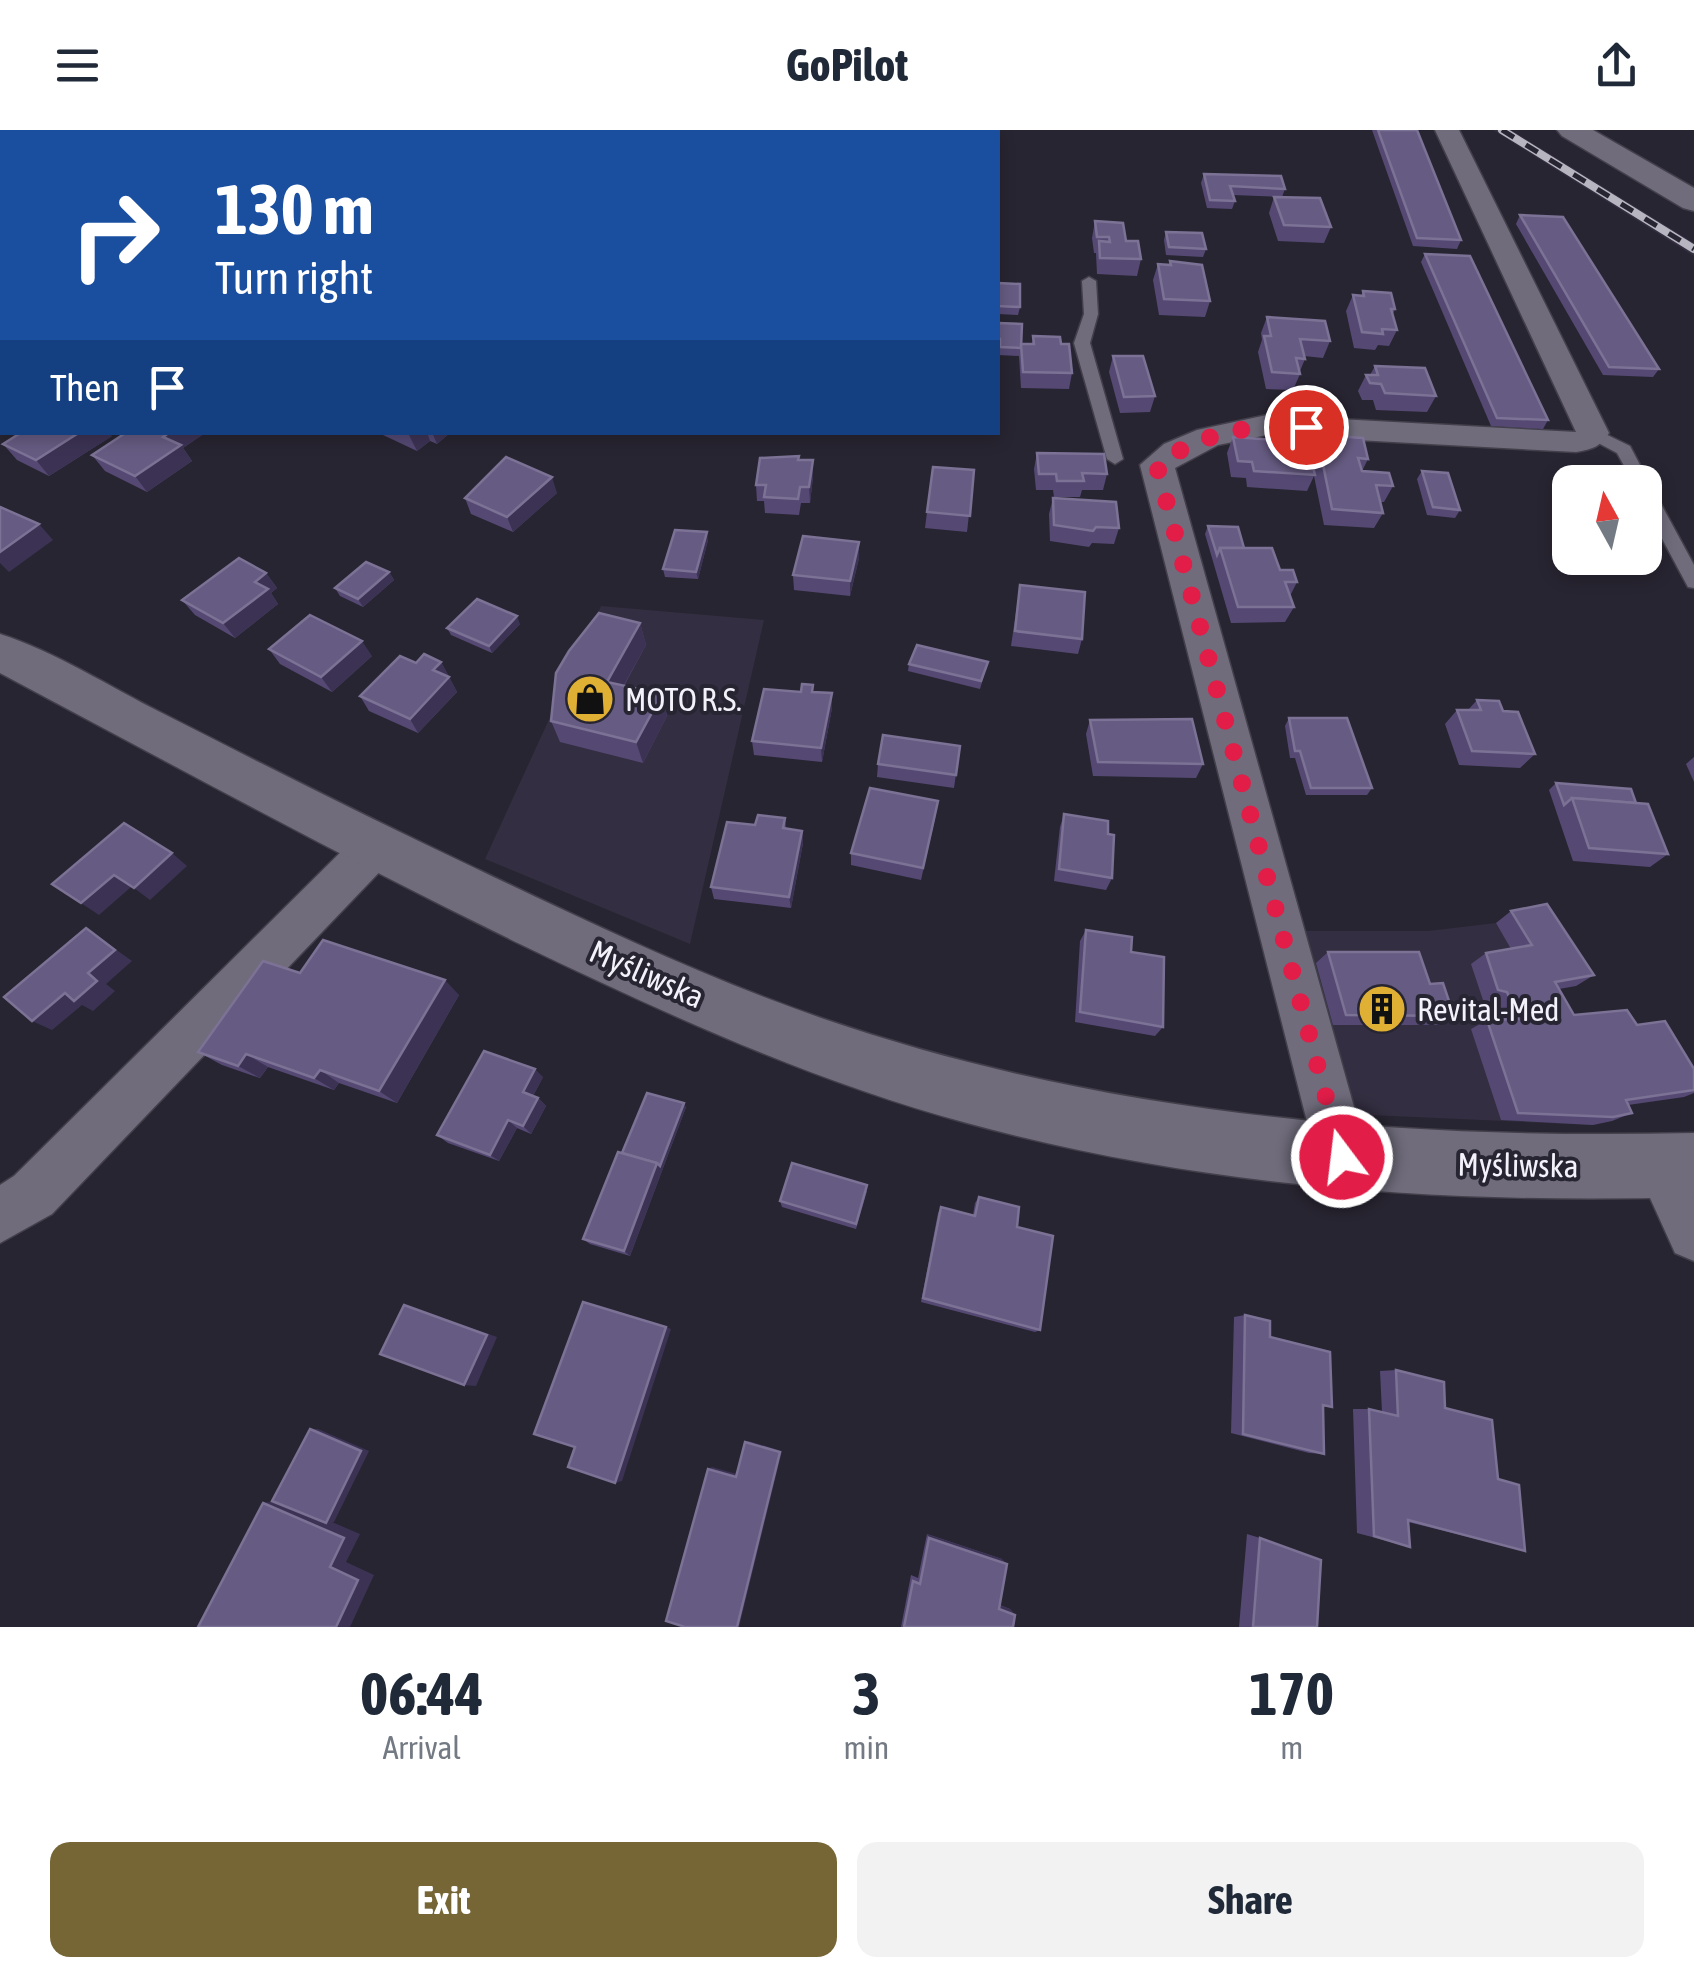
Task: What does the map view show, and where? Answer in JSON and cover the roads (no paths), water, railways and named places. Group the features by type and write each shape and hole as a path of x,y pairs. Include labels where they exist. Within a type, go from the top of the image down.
{"street":[{"path":"1342,1157 1157,466 1176,450 1209,437 1267,425 1576,442 1593,433 1447,130"},
{"path":"1572,130 1694,201"},
{"path":"1609,130 1694,176"},
{"name":"Myśliwska","path":"0,652 376,847 675,987 862,1061 1086,1122 1239,1146 1501,1168 1679,1166"},
{"path":"0,1216 33,1195 376,847"},
{"path":"1679,1166 1694,1234"}],"lane":[{"path":"1089,282 1092,314 1082,343 1114,459"},
{"path":"1593,433 1624,450 1632,465"},
{"path":"1662,522 1694,582"}],"railway":[{"path":"1502,130 1694,249"}],"place":[{"name":"MOTO R.S.","path":"590,699"},
{"name":"Revital-Med","path":"1382,1009"}]}
